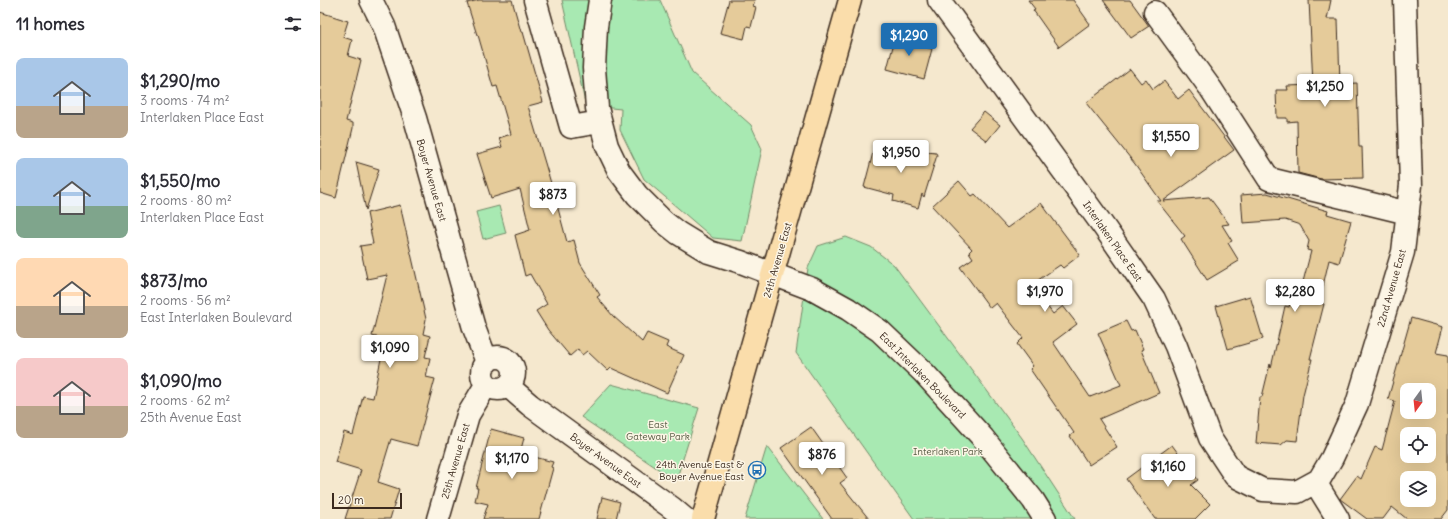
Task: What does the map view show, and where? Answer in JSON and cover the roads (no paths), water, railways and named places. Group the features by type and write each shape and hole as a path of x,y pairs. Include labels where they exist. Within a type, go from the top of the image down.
{"main road":[{"name":"24th Avenue East","path":"703,519 850,0"}],"street":[{"name":"Boyer Avenue East","path":"372,0 384,26 415,118 474,328 487,362"},
{"path":"535,0 571,127 600,122"},
{"name":"East Interlaken Boulevard","path":"600,0 596,27 594,68 600,122 607,146 620,171 636,195 664,222 678,233 709,252 741,262 818,292 864,320 890,340 934,384 983,438 1024,489 1045,519"},
{"name":"Interlaken Place East","path":"939,0 1104,227 1154,299 1176,346 1210,438 1235,476 1263,490"},
{"name":"22nd Avenue East","path":"1263,490 1297,492 1320,480 1357,404 1403,252 1411,185 1405,0"},
{"path":"1155,12 1211,89 1269,179 1408,213"},
{"path":"493,358 503,358 511,365 514,374 513,379 508,386 502,389 496,389 486,385 482,375 482,369 487,362 493,358"},
{"name":"25th Avenue East","path":"438,519 468,415 486,385"},
{"name":"Boyer Avenue East","path":"508,386 530,405 685,519"},
{"path":"1315,482 1338,519"}],"place":[{"name":"24th Avenue East & Boyer Avenue East","path":"757,470"}],"park label":[{"name":"East Gateway Park","path":"658,430"},
{"name":"Interlaken Park","path":"948,451"}]}
